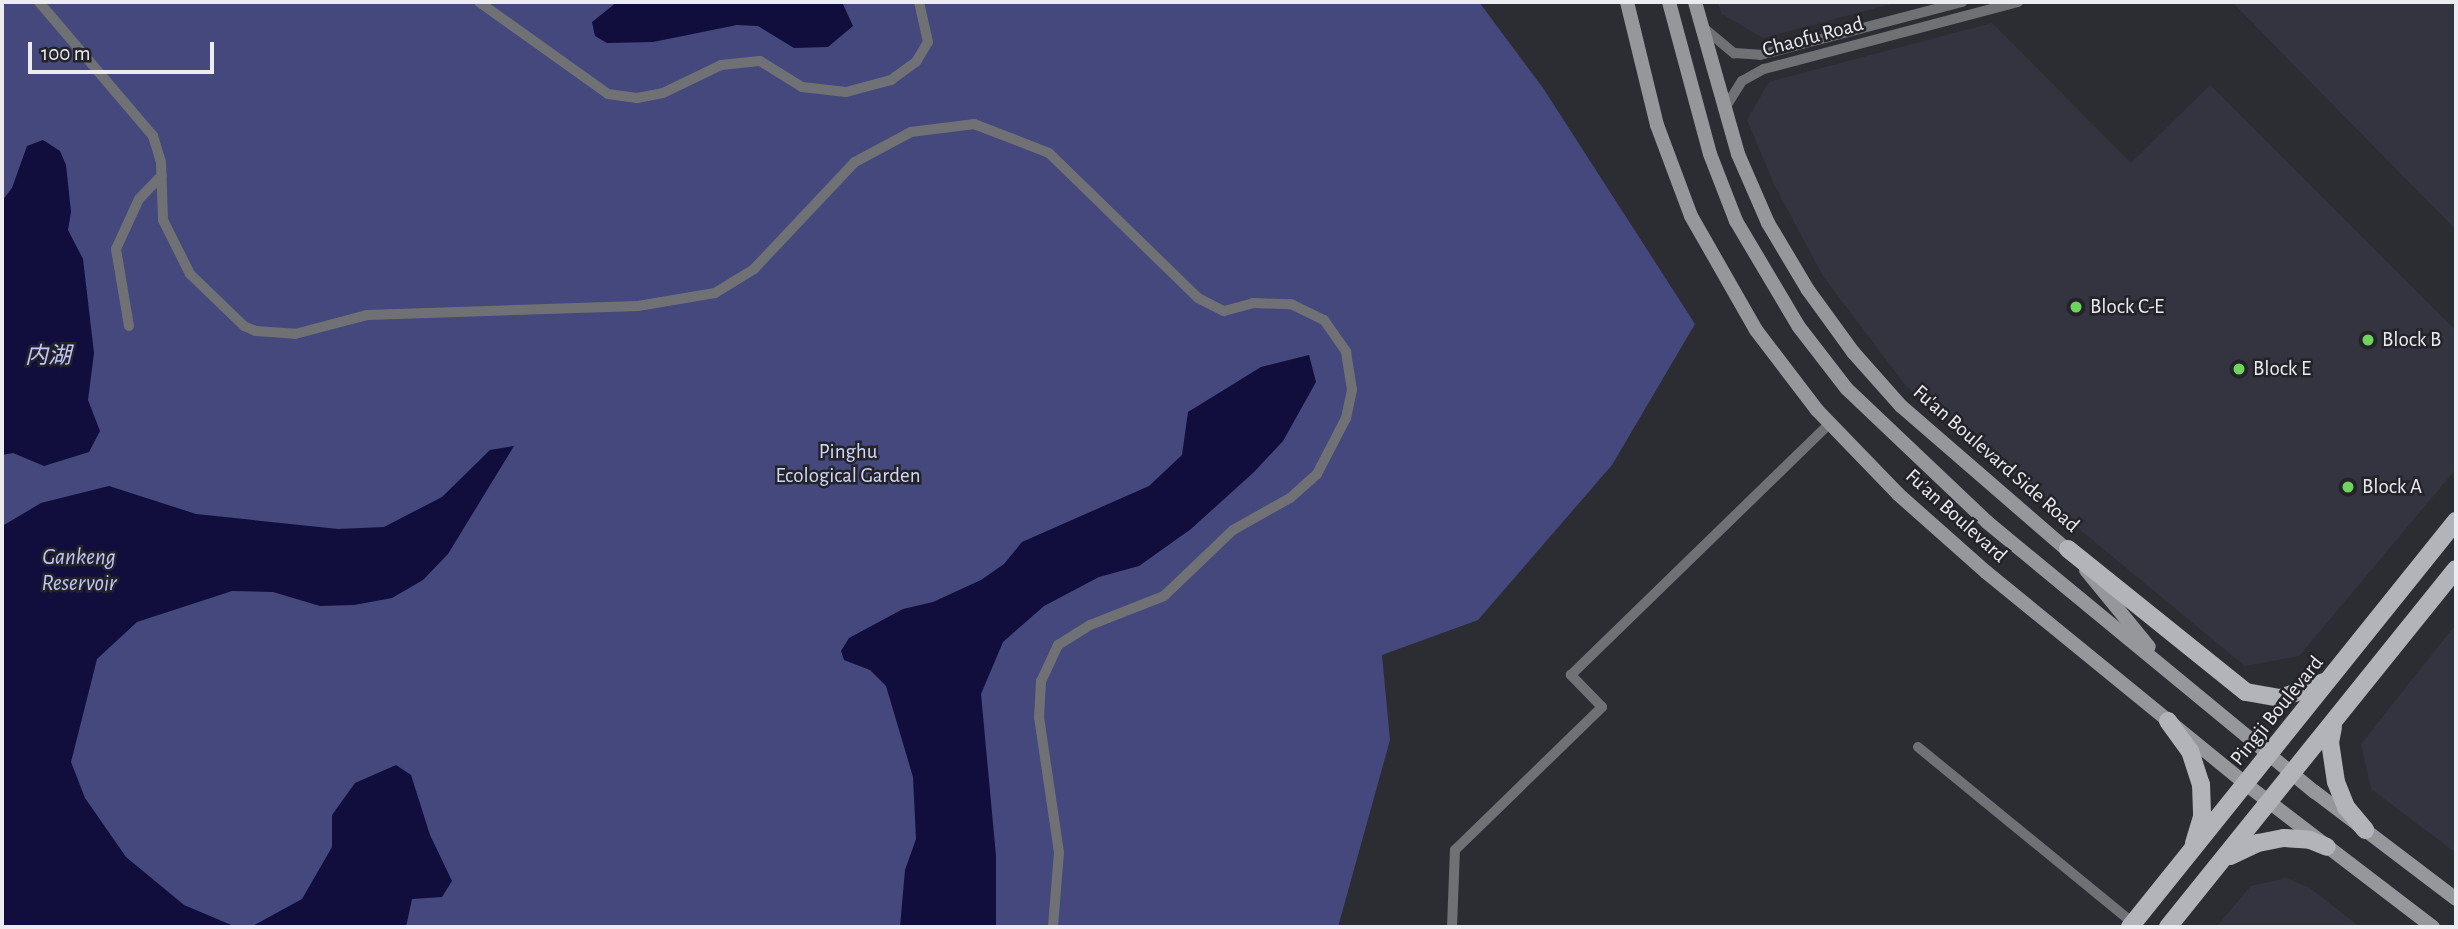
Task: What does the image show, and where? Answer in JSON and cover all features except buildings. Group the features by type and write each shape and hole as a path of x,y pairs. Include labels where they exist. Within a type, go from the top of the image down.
{"main road":[{"name":"Fu'an Boulevard","path":"1627,2 1657,125 1691,216 1756,330 1829,424 1940,533 2246,785 2433,927"},
{"name":"Fu'an Boulevard","path":"1669,2 1722,190 1759,264 1822,359 1872,415 1948,488 2293,774 2456,899"},
{"path":"1675,2 1678,36"},
{"name":"Fu'an Boulevard Side Road","path":"1695,2 1726,118 1768,223 1808,290 1853,352 1928,432 2068,549 2169,672"},
{"name":"Pingji Boulevard","path":"2132,925 2456,521"},
{"path":"2068,549 2246,692 2271,698 2299,695 2340,668"},
{"path":"2168,927 2456,569"},
{"path":"2168,721 2190,751 2201,784 2199,831 2185,860"},
{"path":"2336,721 2330,742 2334,775 2346,807 2365,830"},
{"path":"2221,862 2271,840 2298,838 2327,847"}],"street":[{"path":"39,2 153,135 162,175 163,220 190,274 244,326 275,335 367,315 638,306 715,293 754,269 855,162 911,132 974,124 1049,153 1198,298 1224,311 1253,303 1291,304 1324,320 1346,352 1352,390 1346,418 1317,474 1290,498 1233,530 1164,596 1090,625 1058,645 1041,681 1039,717 1059,852 1053,927"},
{"path":"479,2 608,94 637,98 663,93 721,65 760,61 802,87 846,92 891,80 916,62 928,42 919,2"},
{"name":"Chaofu Road","path":"1700,21 1721,47 1760,55 1962,2"},
{"name":"Chaofu Road","path":"1726,118 1734,89 1753,74 2018,2"},
{"path":"130,326 116,249 139,199 162,175"},
{"path":"1452,927 1455,849 1602,707 1571,675 1829,424"},
{"path":"1918,747 2132,925"}],"shaded area":[{"path":"1718,2 1899,2 1763,38 1722,14"},
{"path":"2232,2 2456,2 2456,230"},
{"path":"1992,23 2131,163 2210,85 2456,331 2456,469 2299,656 2245,666 1906,386 1823,276 1774,184 1747,120 1769,82"},
{"path":"2456,624 2456,853 2371,789 2361,744"},
{"path":"2286,878 2310,888 2360,927 2216,927 2251,886"}],"green space":[{"name":"Pinghu Ecological Garden","path":"2,2 1479,2 1543,88 1695,324 1612,465 1478,620 1382,655 1390,740 1338,927 2,927"}],"water":[{"path":"617,2 842,2 853,26 828,47 794,48 758,26 737,25 653,42 607,43 595,36 592,22"},
{"name":"内湖","path":"43,140 60,151 66,165 71,212 68,230 83,259 94,353 88,400 100,431 89,452 44,466 13,453 2,455 2,201 12,188 27,146"},
{"path":"1309,355 1316,382 1283,441 1254,472 1191,529 1139,566 1099,577 1044,606 1003,642 981,694 996,856 996,927 900,927 905,870 916,839 913,777 886,686 870,670 844,660 841,651 849,638 903,609 933,602 981,580 1004,564 1022,542 1149,486 1182,455 1188,412 1261,367"},
{"name":"Gankeng Reservoir","path":"514,446 448,554 423,580 392,598 354,605 320,606 273,592 232,591 137,622 97,659 71,762 85,798 126,857 184,905 236,927 2,927 4,525 41,503 109,486 196,514 338,529 384,527 442,497 490,450"},
{"path":"396,765 411,775 430,835 452,881 442,897 412,899 406,927 251,927 302,899 332,847 332,815 355,783"}],"place":[{"name":"Block C-E","path":"2076,307"},
{"name":"Block B","path":"2368,340"},
{"name":"Block E","path":"2239,369"},
{"name":"Block A","path":"2348,487"}]}
